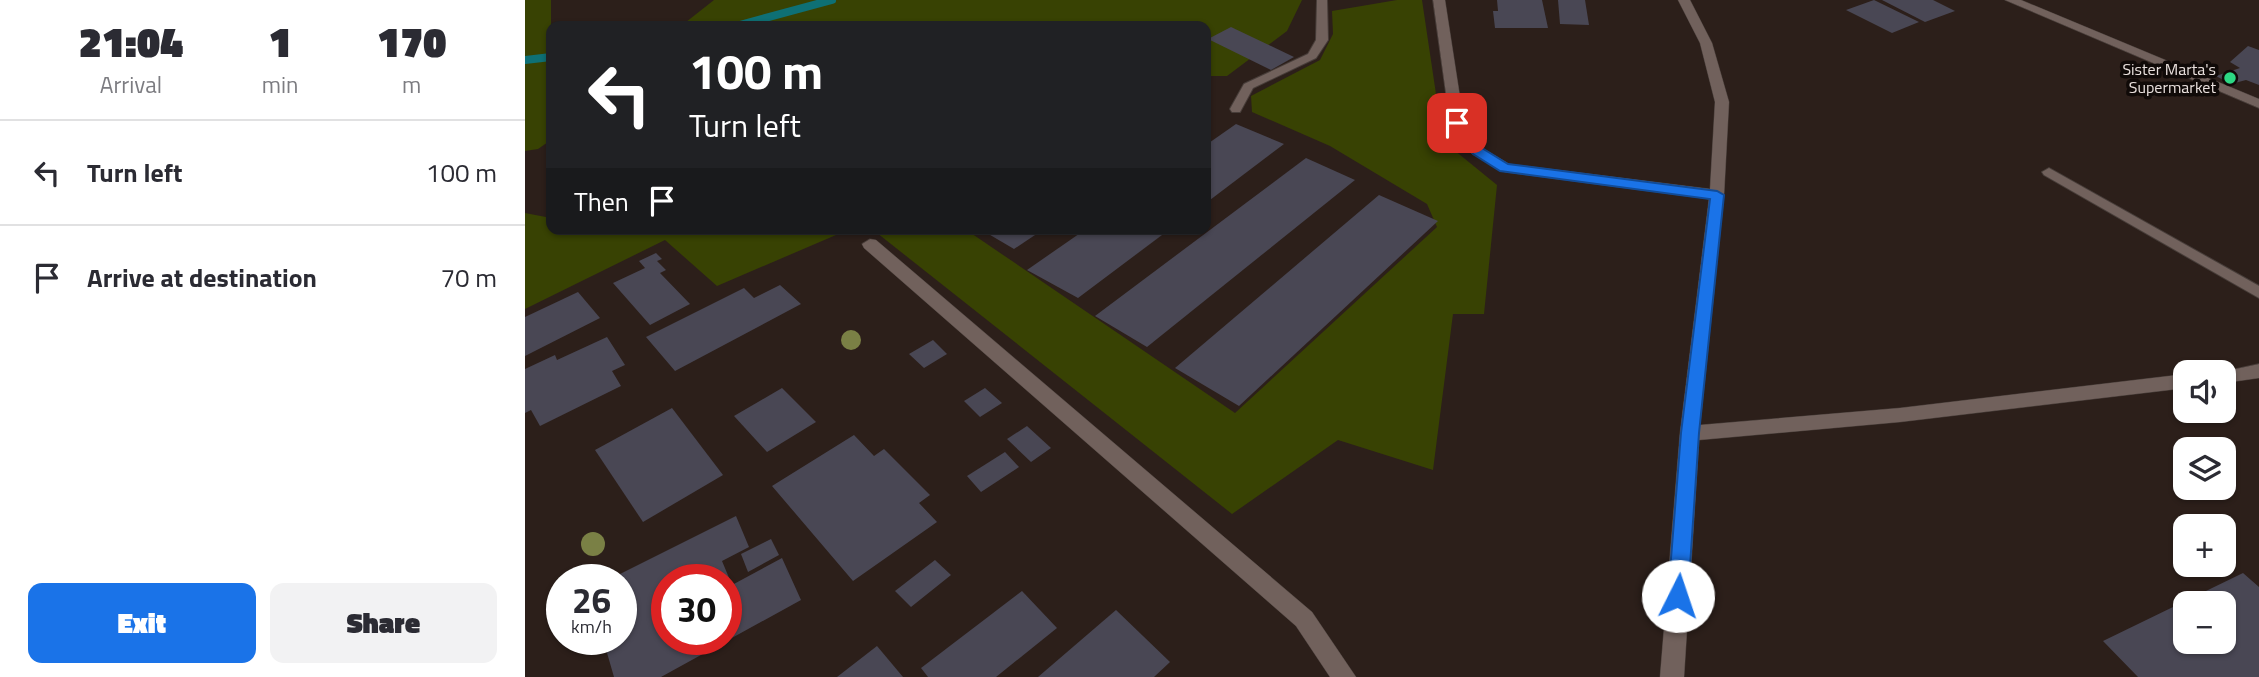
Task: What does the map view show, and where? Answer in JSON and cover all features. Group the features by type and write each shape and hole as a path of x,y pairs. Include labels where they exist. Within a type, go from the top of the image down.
{"street":[{"path":"1439,0 1457,123 1477,151 1505,168 1717,195"},
{"path":"1672,677 1690,433 1717,195 1721,102 1706,44 1684,0"},
{"path":"2011,0 2259,104"},
{"path":"870,244 1304,618 1344,677"},
{"path":"2236,374 2259,371"},
{"path":"1690,433 1900,415 2173,383"}],"lane":[{"path":"1236,109 1248,86 1312,56 1322,40 1322,0"},
{"path":"2049,172 2259,293"}],"green space":[{"path":"525,0 551,0 551,21 546,21 546,143 538,149 525,151"},
{"path":"714,0 1302,0 1287,31 1227,76 1211,76 1211,21 687,21"},
{"path":"1397,0 1422,0 1443,141 1497,185 1484,314 1453,314 1433,470 1338,440 1232,514 880,235 974,235 1235,413 1437,227 1427,204 1330,146 1252,112 1251,96 1320,60 1333,34 1332,11"},
{"path":"525,213 546,217 546,235 836,235 717,286 665,240 525,309"}],"building":[{"path":"1497,0 1542,0 1548,28 1495,28 1493,11 1498,11"},
{"path":"1558,0 1585,0 1589,25 1560,24"},
{"path":"1874,0 1919,22 1892,33 1846,10"},
{"path":"1882,0 1933,0 1955,11 1925,22"},
{"path":"1231,27 1294,57 1271,70 1211,40 1211,37"},
{"path":"2248,46 2259,50 2259,85 2246,80 2231,84 2216,76 2240,68 2230,62"},
{"path":"1236,124 1284,144 1211,199 1211,142"},
{"path":"1306,158 1355,180 1147,347 1095,316 1203,235 1211,235 1211,229"},
{"path":"1379,195 1438,221 1239,406 1175,368"},
{"path":"990,235 1035,235 1014,249"},
{"path":"1077,235 1162,235 1078,298 1027,270"},
{"path":"656,253 662,259 657,261 666,270 660,273 690,304 650,325 613,283 645,268 639,261"},
{"path":"780,285 801,304 675,371 646,337 744,288 754,298"},
{"path":"578,292 600,318 525,356 525,317"},
{"path":"607,337 625,365 612,371 621,386 540,426 531,410 525,413 525,369 555,355 557,360"},
{"path":"933,340 947,354 924,368 909,354"},
{"path":"782,388 816,422 767,452 734,416"},
{"path":"985,388 1002,403 980,417 964,401"},
{"path":"672,408 723,475 643,522 595,450"},
{"path":"1027,426 1051,448 1031,462 1007,439"},
{"path":"854,435 874,456 884,449 930,495 919,503 937,522 853,581 772,486"},
{"path":"1005,452 1019,467 981,492 967,476"},
{"path":"736,516 749,547 722,561 723,564 651,564 651,655 701,655 661,677 614,677 608,655 637,655 637,566"},
{"path":"771,539 779,555 748,572 741,554"},
{"path":"782,558 801,600 742,632 742,580"},
{"path":"935,560 951,575 911,607 895,591"},
{"path":"2243,573 2259,587 2259,677 2138,677 2103,641 2173,607 2173,654 2236,654 2236,591 2206,591"},
{"path":"1022,591 1057,628 996,677 928,677 921,668"},
{"path":"1116,610 1170,662 1154,677 1038,677"},
{"path":"877,646 903,677 837,677"}],"waterway":[{"path":"754,21 832,0"},
{"path":"525,60 546,58"}],"place":[{"name":"Sister Marta's Supermarket","path":"2230,78"}],"route":[{"path":"1457,123 1477,151 1505,168 1717,195 1690,433 1678,596"}]}
